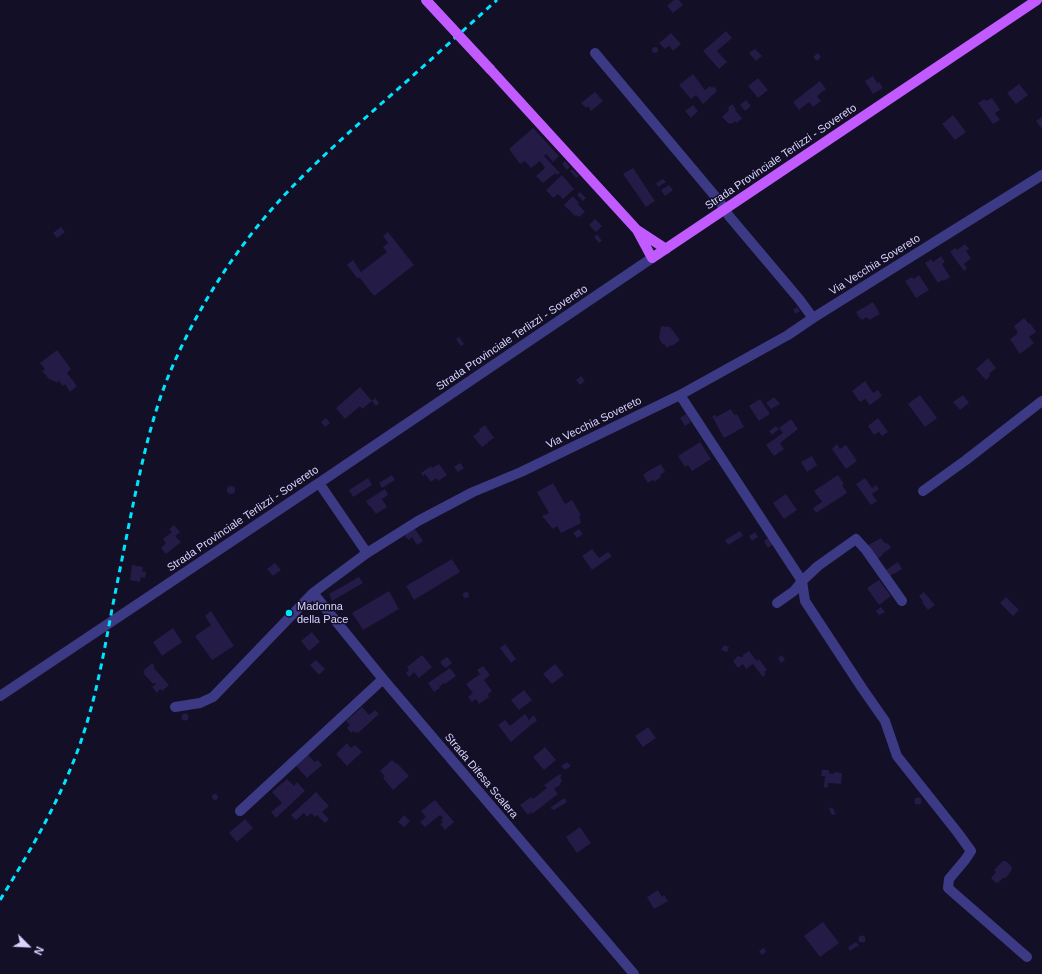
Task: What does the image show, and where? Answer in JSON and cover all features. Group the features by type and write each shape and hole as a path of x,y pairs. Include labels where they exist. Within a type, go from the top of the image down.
{"main road":[{"path":"426,0 637,230 652,258"},
{"name":"Strada Provinciale Terlizzi - Sovereto","path":"652,258 1037,0"},
{"path":"637,230 666,249"}],"street":[{"path":"595,53 720,202 729,216 799,299 813,318"},
{"name":"Via Vecchia Sovereto","path":"175,707 200,703 213,697 312,593 367,553 418,521 473,492 521,472 680,395 788,335 1042,175"},
{"name":"Strada Provinciale Terlizzi - Sovereto","path":"0,696 652,258"},
{"path":"680,395 802,580 805,601 885,722 897,756 971,851 949,879 948,888 1027,957"},
{"path":"923,491 966,460 1042,401"},
{"path":"319,483 367,553"},
{"path":"777,603 794,591 802,580 818,566 856,539 866,550 902,601"},
{"name":"Strada Difesa Scalera","path":"312,593 383,679 634,974"},
{"path":"240,811 383,679"}],"building":[{"path":"674,0 679,0 683,5 673,13 667,6"},
{"path":"726,31 732,38 717,51 727,62 719,69 703,51"},
{"path":"671,33 681,44 673,51 669,46 665,49 659,43"},
{"path":"655,47 658,50 655,53 652,50"},
{"path":"755,49 762,56 756,61 749,53"},
{"path":"818,53 821,57 817,61 813,57"},
{"path":"693,74 705,90 710,86 712,88 714,86 717,91 703,104 696,95 691,99 679,85"},
{"path":"873,76 877,83 879,82 883,88 873,94 865,81"},
{"path":"758,78 768,90 758,98 748,86"},
{"path":"820,81 826,89 817,96 821,101 813,107 809,102 799,110 793,102"},
{"path":"1019,84 1028,95 1016,104 1007,93"},
{"path":"595,92 603,101 591,111 588,106 586,108 581,103"},
{"path":"992,98 1000,110 995,113 1000,120 993,124 978,103 985,99 986,101"},
{"path":"746,100 751,106 745,111 740,105"},
{"path":"732,104 742,118 737,123 735,121 732,124 729,124 722,117 729,110 728,108"},
{"path":"693,105 698,111 691,118 685,111"},
{"path":"953,115 966,132 955,140 942,124"},
{"path":"1042,117 1042,129 1036,121"},
{"path":"533,128 559,156 553,162 546,154 544,156 560,173 557,175 556,173 543,183 536,176 545,168 540,161 531,168 525,161 520,164 509,149"},
{"path":"565,161 570,167 567,170 562,164"},
{"path":"633,168 655,201 646,207 623,174"},
{"path":"572,169 579,176 576,178 570,171"},
{"path":"562,175 574,189 563,199 558,194 553,198 546,190"},
{"path":"663,179 666,182 658,187 656,183"},
{"path":"669,185 673,190 665,196 661,190"},
{"path":"580,192 586,198 583,201 577,195"},
{"path":"573,196 585,212 579,217 576,215 575,216 564,205"},
{"path":"595,219 602,226 596,232 589,225"},
{"path":"61,227 65,232 57,238 53,233"},
{"path":"388,232 414,265 374,296 347,265 353,260 361,272 387,252 383,247 388,243 383,236"},
{"path":"597,234 602,241 599,243 594,237"},
{"path":"965,244 969,249 966,251 971,258 964,264 967,268 964,271 950,252 955,248 957,250"},
{"path":"941,256 945,262 942,264 950,277 938,283 925,263 931,259 933,262"},
{"path":"919,275 929,290 916,298 905,281 912,277 914,279"},
{"path":"873,302 880,314 869,320 867,317 862,320 861,318 860,319 856,312"},
{"path":"797,307 800,311 796,314 793,310"},
{"path":"1024,318 1029,324 1030,323 1036,332 1029,337 1034,343 1020,354 1010,339 1018,332 1014,326"},
{"path":"661,326 670,327 680,340 667,348 664,344 663,345 659,338"},
{"path":"459,337 464,344 461,346 456,339"},
{"path":"57,350 71,369 67,373 77,386 70,392 65,384 63,386 58,380 58,383 49,379 42,371 45,369 40,363"},
{"path":"988,358 996,368 989,374 990,376 986,380 976,369"},
{"path":"581,376 585,381 580,385 576,380"},
{"path":"865,381 873,393 878,390 882,396 870,405 865,399 860,402 852,391"},
{"path":"360,387 372,401 362,409 360,406 345,419 336,408"},
{"path":"920,395 937,418 925,427 908,404"},
{"path":"963,395 969,403 960,410 953,402"},
{"path":"774,397 780,404 771,409 766,403"},
{"path":"375,398 379,403 376,406 372,401"},
{"path":"760,399 770,414 759,421 749,406"},
{"path":"731,409 734,415 737,414 744,427 724,438 712,416 715,415 716,417"},
{"path":"686,414 691,422 685,426 680,418"},
{"path":"326,418 330,423 325,427 321,422"},
{"path":"878,418 888,432 882,436 879,432 874,435 868,426"},
{"path":"791,419 798,429 780,443 784,449 774,456 766,445 783,433 779,428"},
{"path":"485,425 494,438 482,447 473,436"},
{"path":"776,426 779,429 772,435 769,431"},
{"path":"700,442 711,459 692,471 688,465 685,467 678,456"},
{"path":"837,444 840,449 846,445 857,461 846,469 832,449"},
{"path":"812,456 817,465 807,472 801,462"},
{"path":"460,463 464,468 458,472 454,467"},
{"path":"439,464 447,475 438,481 436,478 431,482 425,474 423,476 421,473 431,466 432,468"},
{"path":"661,464 665,472 654,482 653,480 648,483 643,475"},
{"path":"392,475 395,480 382,488 379,483"},
{"path":"838,475 844,484 842,485 847,493 816,513 813,508 822,502 814,491"},
{"path":"368,478 372,485 353,497 349,490"},
{"path":"865,478 872,488 876,485 879,489 872,494 877,501 871,505 856,484"},
{"path":"553,483 565,504 572,500 581,515 579,516 581,523 561,533 557,526 553,529 542,516 549,513 537,492"},
{"path":"229,486 233,486 235,490 233,494 229,494 227,492 227,488"},
{"path":"385,489 388,495 382,499 387,507 376,514 366,501"},
{"path":"786,494 797,510 784,519 773,503"},
{"path":"174,525 180,532 175,536 181,542 166,554 161,548 166,543 163,539 172,532 169,529"},
{"path":"415,529 423,541 417,545 412,537 409,540 405,537 406,534"},
{"path":"579,529 583,534 577,538 573,533"},
{"path":"740,531 743,536 728,545 725,540"},
{"path":"755,532 758,537 752,541 749,536"},
{"path":"768,538 773,544 768,548 764,541"},
{"path":"881,538 886,544 888,543 891,548 877,559 868,545"},
{"path":"592,549 599,558 608,552 612,556 592,570 582,556"},
{"path":"452,559 460,572 414,600 406,586"},
{"path":"898,562 902,569 890,576 886,570"},
{"path":"275,563 281,570 273,576 267,569"},
{"path":"132,565 143,567 142,571 146,572 145,578 141,577 140,582 130,580"},
{"path":"359,577 363,583 332,601 329,594"},
{"path":"879,580 891,596 879,605 867,588"},
{"path":"389,591 399,609 363,630 352,613"},
{"path":"466,592 469,595 466,598 463,595"},
{"path":"924,592 935,605 928,610 919,596"},
{"path":"1006,597 1019,610 1013,616 1000,603"},
{"path":"881,607 885,612 879,615 876,611"},
{"path":"211,611 234,646 212,660 195,636 211,625 205,616"},
{"path":"173,628 182,642 162,656 153,642"},
{"path":"312,632 320,642 309,651 301,641"},
{"path":"505,644 516,659 511,663 500,648"},
{"path":"724,645 729,647 727,652 721,650"},
{"path":"749,651 757,661 759,659 767,670 764,672 766,674 763,677 753,664 746,669 743,664 738,668 733,661 737,656 743,657 743,655"},
{"path":"422,655 432,667 419,678 414,672 409,677 406,673 409,670 407,667"},
{"path":"782,655 785,660 781,663 778,658"},
{"path":"447,657 452,663 446,668 440,662"},
{"path":"316,660 325,669 319,675 310,665"},
{"path":"152,663 154,668 169,685 162,691 160,689 157,693 152,687 156,684 153,684 143,673 145,672 143,671"},
{"path":"555,664 564,675 552,684 543,674"},
{"path":"483,666 490,675 484,680 492,691 488,694 489,697 479,704 476,699 472,702 468,697 473,693 466,684 480,674 477,670"},
{"path":"450,668 456,676 445,684 444,683 434,692 428,683"},
{"path":"524,690 532,700 519,710 511,700"},
{"path":"362,707 369,715 375,710 379,714 358,733 353,731 351,733 347,728 350,725 346,721"},
{"path":"185,713 188,714 188,720 185,721 182,720 181,717 182,714"},
{"path":"525,714 529,720 534,715 537,721 511,742 498,725 505,720 510,726"},
{"path":"648,727 656,738 643,747 635,736"},
{"path":"347,743 351,748 355,745 362,752 347,766 336,754"},
{"path":"545,747 556,760 544,770 533,757"},
{"path":"308,755 315,762 318,760 322,765 307,778 296,766"},
{"path":"392,760 396,764 397,763 409,776 393,790 383,778 385,776 380,771"},
{"path":"567,762 571,766 565,770 561,766"},
{"path":"822,770 829,770 829,773 834,774 834,772 842,773 841,784 828,783 828,787 825,788 825,776 821,776"},
{"path":"560,774 562,776 560,777 562,781 560,783 561,784 554,789 558,794 532,814 531,812 528,815 520,805 531,797 533,799 547,788 544,785"},
{"path":"287,779 294,786 297,782 305,791 276,818 271,812 282,803 272,792"},
{"path":"316,792 329,806 322,812 329,819 325,823 317,815 315,817 311,813 307,817 304,813 296,820 291,815"},
{"path":"215,794 218,797 215,800 212,797"},
{"path":"564,798 567,802 554,810 550,808"},
{"path":"918,798 921,801 918,804 915,801"},
{"path":"435,800 454,822 445,830 440,824 443,822 441,820 443,818 440,815 425,827 420,822 426,817 421,811"},
{"path":"832,807 836,814 832,815 829,809"},
{"path":"404,815 410,821 404,827 398,822"},
{"path":"245,819 253,828 237,842 229,833"},
{"path":"580,827 591,843 577,853 566,837"},
{"path":"1003,861 1006,861 1012,867 1011,871 1005,879 1004,877 996,883 991,878 996,872 994,870"},
{"path":"658,890 662,897 664,895 668,901 654,909 647,897"},
{"path":"823,922 839,943 820,957 804,936"},
{"path":"862,936 865,939 862,942 859,939"},
{"path":"856,942 859,945 850,951 848,947"},
{"path":"764,948 766,952 762,955 759,951"}],"railway":[{"path":"0,900 37,838 59,795 85,729 90,714 104,651 144,453 162,392 178,354 200,311 240,249 255,229 284,196 339,142 497,0"}],"place":[{"name":"Madonna della Pace","path":"289,613"}]}
